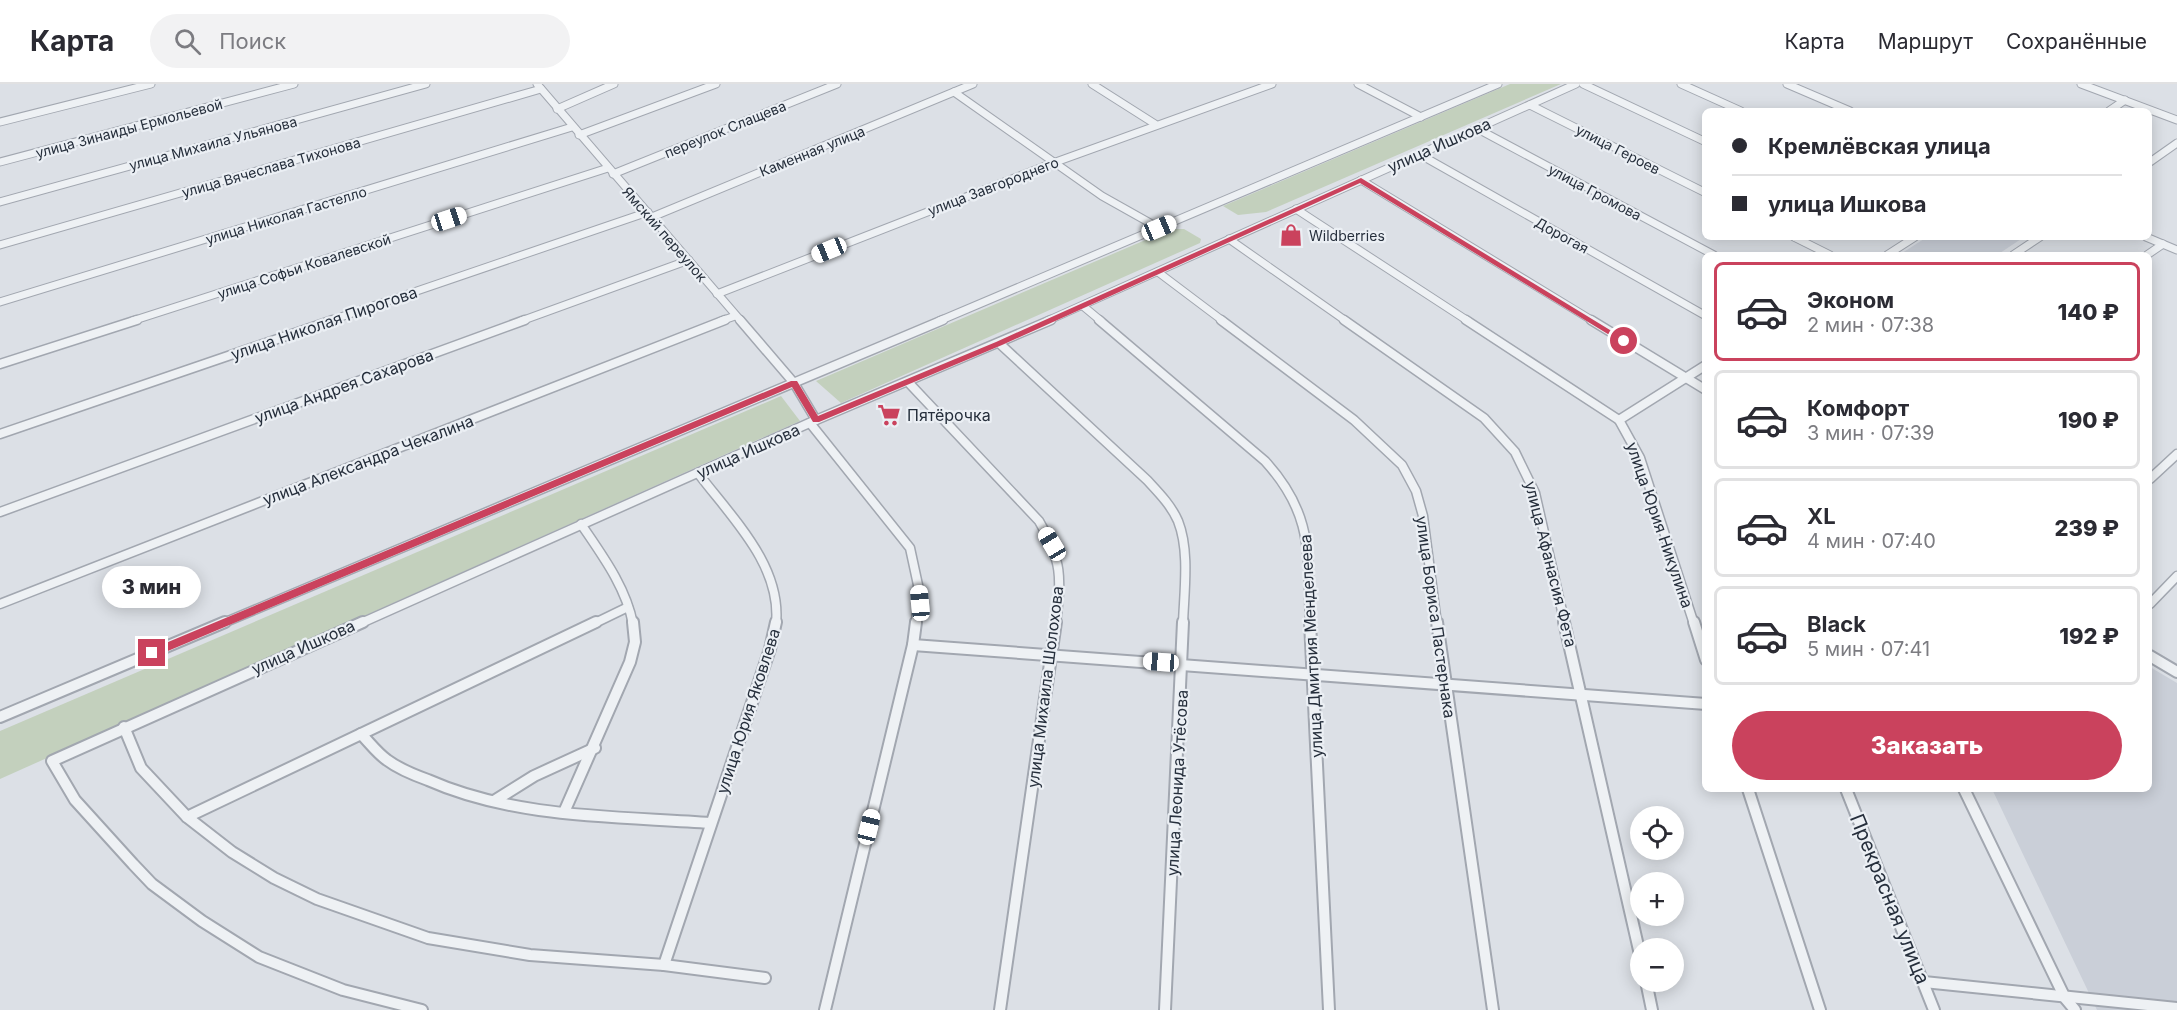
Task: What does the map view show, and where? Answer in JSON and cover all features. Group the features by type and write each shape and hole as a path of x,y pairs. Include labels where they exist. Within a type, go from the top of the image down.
{"street":[{"path":"0,122 151,84"},
{"name":"улица Зинаиды Ермольевой","path":"0,162 294,84"},
{"name":"улица Михаила Ульянова","path":"0,202 426,84"},
{"path":"557,109 614,84"},
{"path":"579,135 716,84"},
{"name":"переулок Слащева","path":"610,171 837,84"},
{"name":"Каменная улица","path":"650,214 973,84"},
{"path":"1092,84 1155,124"},
{"name":"улица Завгороднего","path":"717,294 1155,124 1272,84"},
{"path":"1358,84 1421,117"},
{"name":"улица Ишкова","path":"0,717 1498,84"},
{"name":"улица Ишкова","path":"422,1010 343,990 259,957 202,921 152,884 133,864 75,800 52,761 581,524 1083,306 1576,84"},
{"path":"1583,84 1702,140"},
{"path":"1681,84 1734,108"},
{"path":"1787,84 1843,108"},
{"path":"2081,84 2146,108"},
{"name":"Ямский переулок","path":"539,87 794,383 813,422 910,548 917,570 920,603 913,645 825,1010"},
{"name":"улица Вячеслава Тихонова","path":"0,245 539,87"},
{"path":"954,92 1053,163 1084,181 1102,196 1159,228"},
{"path":"2113,108 2125,100"},
{"name":"улица Героев","path":"1530,105 1702,190"},
{"path":"2152,110 2177,120"},
{"name":"улица Николая Гастелло","path":"0,302 572,127"},
{"name":"улица Громова","path":"1476,128 1708,252"},
{"path":"2152,161 2177,143"},
{"name":"Дорогая","path":"1419,154 1702,314"},
{"name":"улица Софьи Ковалевской","path":"0,364 610,171"},
{"path":"1361,180 1702,388"},
{"path":"1296,209 1620,420 1702,367"},
{"name":"улица Николая Пирогова","path":"0,434 650,214"},
{"name":"улица Афанасия Фета","path":"1229,239 1484,418 1506,438 1525,465 1535,493 1636,938"},
{"path":"2152,239 2177,250"},
{"path":"1800,240 1824,252"},
{"path":"1891,252 1909,240"},
{"path":"2018,252 2036,240"},
{"path":"2151,252 2163,244"},
{"name":"улица Андрея Сахарова","path":"0,512 689,260"},
{"name":"улица Бориса Пастернака","path":"1158,272 1354,420 1402,465 1416,491 1423,516 1444,685 1493,1010"},
{"name":"улица Дмитрия Менделеева","path":"1083,306 1265,461 1286,484 1301,513 1306,539 1329,1010"},
{"name":"улица Александра Чекалина","path":"0,604 735,316"},
{"name":"улица Леонида Утёсова","path":"999,343 1132,465 1166,501 1178,522 1184,547 1183,663 1165,1010"},
{"name":"улица Михаила Шолохова","path":"909,382 1039,521 1052,544 1059,566 1059,594 1053,654 1000,1010"},
{"name":"улица Юрия Никулина","path":"1620,420 1640,458 1702,648"},
{"path":"2152,477 2177,454"},
{"name":"улица Юрия Яковлева","path":"664,965 777,622 775,593 765,565 698,473"},
{"path":"565,810 595,748 629,662 635,637 628,607 612,570 581,524"},
{"path":"2152,602 2177,576"},
{"path":"187,816 628,607"},
{"path":"913,645 1183,663 1313,676 1582,697 1702,704"},
{"path":"2152,657 2177,672"},
{"path":"124,727 141,768 187,816 232,852 274,878 317,899 428,938 530,955 664,965 765,978"},
{"path":"361,734 387,760 413,774 445,788 523,809 565,810 711,823"},
{"path":"494,801 534,776 595,748"},
{"path":"1749,792 1820,1010"},
{"name":"Прекрасная улица","path":"1847,792 1934,1010"},
{"path":"1965,792 2066,998 2074,1010"},
{"path":"1924,982 2177,1008"},
{"path":"1648,992 1652,1010"}],"shaded area":[{"path":"1922,240 2020,240 2002,252 1904,252"},
{"path":"2152,668 2177,683 2177,1010 2097,1010 1993,792 2152,792"}],"green space":[{"path":"1510,84 1561,84 1266,212 1238,215 1223,206"},
{"path":"1171,229 1184,229 1201,239 1200,243 841,403 816,381"},
{"path":"781,396 800,421 0,779 0,731"}],"place":[{"name":"Wildberries","path":"1291,235"},
{"name":"Пятёрочка","path":"889,415"}],"route":[{"path":"152,653 794,383 816,420 999,343 1361,180 1624,341"}]}
